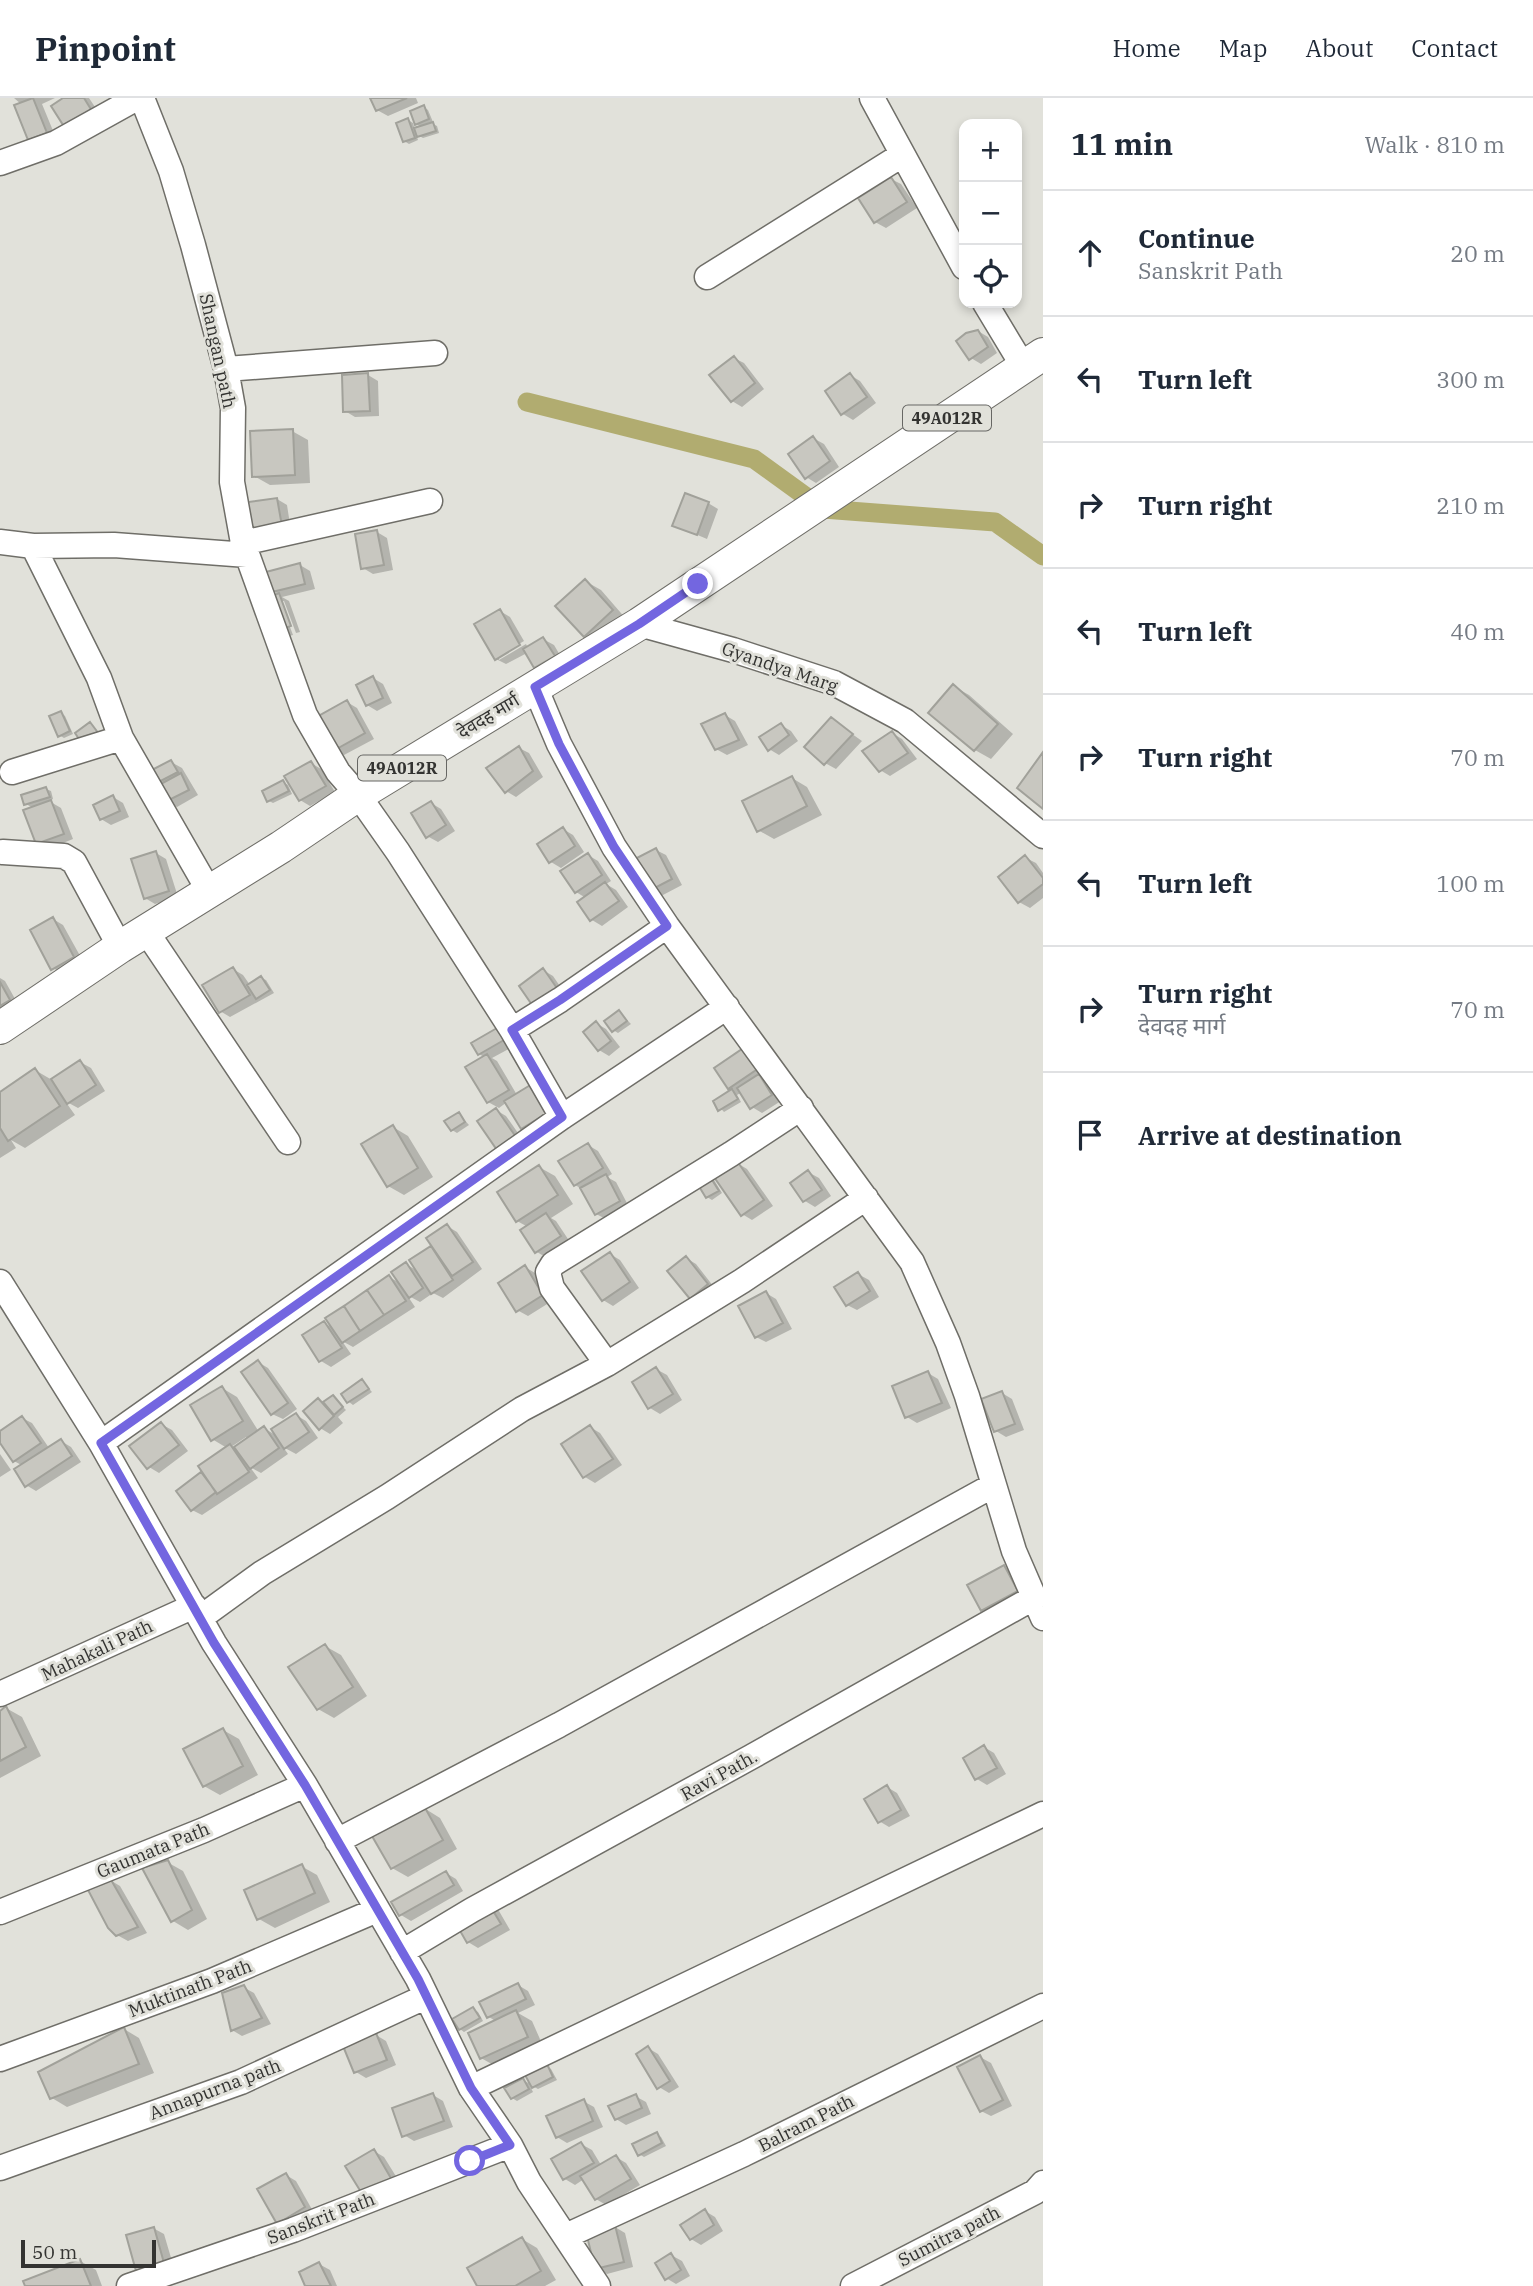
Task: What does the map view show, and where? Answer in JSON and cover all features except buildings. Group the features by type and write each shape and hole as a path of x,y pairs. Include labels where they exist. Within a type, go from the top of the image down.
{"main road":[{"name":"देवदह मार्ग","path":"0,1028 133,939 281,847 358,794 639,624 1033,360"}],"street":[{"path":"0,163 56,143 140,98"},
{"name":"Shangan path","path":"140,98 175,183 194,245 226,369 233,408 232,482 245,549 304,715 338,772 358,794 434,906 512,1030 562,1117"},
{"path":"872,98 959,258"},
{"path":"706,277 902,155"},
{"path":"989,308 1033,360"},
{"path":"226,369 435,353"},
{"path":"0,542 33,546 114,545 245,549 430,501"},
{"path":"33,546 99,678 121,738 209,891"},
{"name":"Gyandya Marg","path":"639,624 834,683 905,721 1043,836"},
{"path":"535,687 559,744 614,847 667,926 912,1262 929,1297 967,1396 992,1486 1014,1551 1039,1608"},
{"path":"12,772 121,738"},
{"path":"3,852 64,856 74,862 288,1142"},
{"path":"512,1030 667,926"},
{"path":"101,1443 562,1117 727,1007"},
{"path":"607,1364 552,1288 548,1272 553,1264 801,1108"},
{"name":"Mahakali Path","path":"0,1694 197,1612 387,1497 522,1409 607,1364 742,1281 866,1199"},
{"path":"0,1282 101,1443 197,1612 338,1841 402,1952 471,2088 598,2286"},
{"path":"338,1841 559,1725 992,1486"},
{"name":"Ravi Path.","path":"402,1952 472,1910 751,1757 1039,1608"},
{"name":"Gaumata Path","path":"0,1912 204,1830 305,1785"},
{"path":"471,2088 1043,1814"},
{"name":"Muktinath Path","path":"0,2059 212,1981 377,1910"},
{"name":"Annapurna path","path":"0,2168 241,2082 425,1997"},
{"name":"Balram Path","path":"566,2236 744,2154 1043,2006"},
{"name":"Sanskrit Path","path":"129,2286 293,2230 510,2145"},
{"name":"Sumitra path","path":"853,2286 1035,2192 1043,2183"}],"waterway":[{"path":"527,402 754,459 823,509 995,522 1043,556"}],"route":[{"path":"470,2161 510,2145 471,2088 418,1979 305,1785 214,1643 101,1443 562,1117 512,1030 667,926 614,847 559,744 535,687 639,624 698,584"}]}
